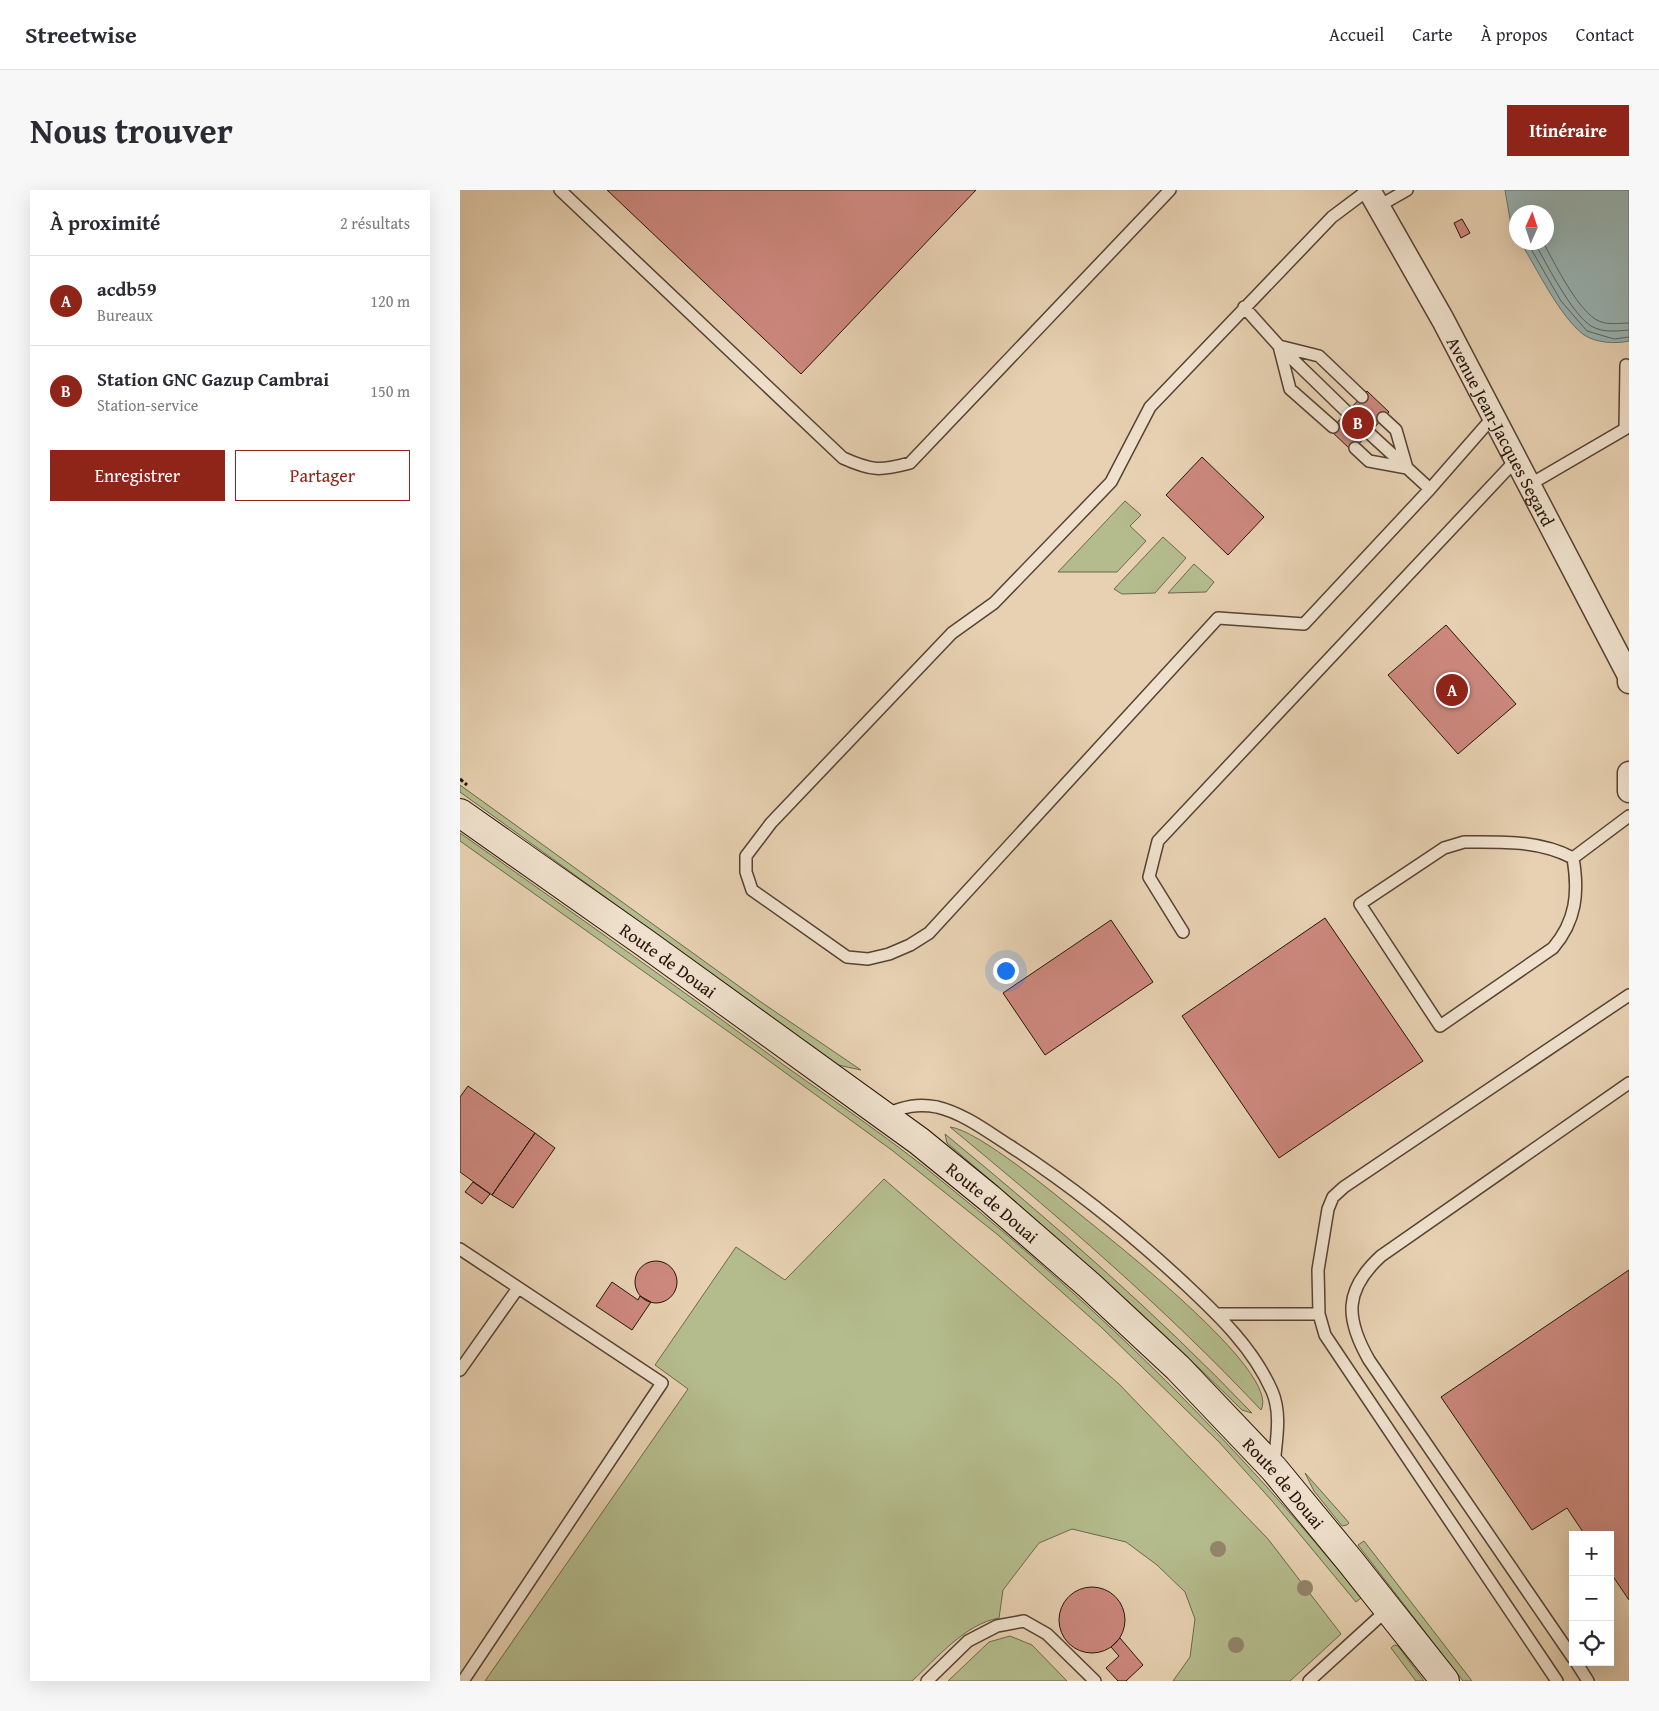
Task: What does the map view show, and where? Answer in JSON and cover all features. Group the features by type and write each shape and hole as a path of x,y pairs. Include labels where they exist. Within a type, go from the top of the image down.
{"main road":[{"name":"Route de Douai","path":"460,813 645,943 883,1115 990,1198 1140,1331 1214,1405 1274,1470 1445,1681"}],"street":[{"name":"Avenue Jean-Jacques Segard","path":"1372,195 1443,320 1629,676 1629,682"},
{"path":"1629,773 1629,791"}],"lane":[{"path":"560,190 843,458 868,468 884,470 910,463 1170,190"},
{"path":"1407,190 1372,195 1332,216 1244,307 1150,408 1111,482 994,603 952,633 771,823 746,856 746,872 752,890 847,956 868,959 889,954 910,945 929,933 1218,618 1304,624 1430,489 1493,417"},
{"path":"1244,307 1279,346 1347,412"},
{"path":"1279,346 1319,356 1362,397"},
{"path":"1279,346 1290,389 1332,428"},
{"path":"1529,485 1625,429 1626,365"},
{"path":"1383,418 1396,430 1407,468"},
{"path":"1369,433 1430,489"},
{"path":"1355,448 1368,461 1407,468"},
{"path":"1183,932 1149,877 1158,841 1516,460"},
{"path":"1573,858 1629,816"},
{"path":"1464,842 1537,845 1556,849 1573,858 1576,876 1575,895 1572,916 1565,934 1553,948 1440,1026 1360,904 1444,848 1464,842"},
{"path":"1557,1681 1324,1335 1319,1314 1318,1270 1328,1209 1333,1197 1344,1187 1629,995"},
{"path":"1569,1652 1368,1360 1358,1342 1353,1324 1353,1301 1361,1276 1381,1256 1629,1083"},
{"path":"883,1115 913,1105 926,1105 960,1116 1053,1174 1146,1248 1217,1314 1249,1349 1262,1369 1278,1405 1274,1470"},
{"path":"460,1249 662,1383 464,1681"},
{"path":"460,1370 518,1288"},
{"path":"1217,1314 1319,1314"},
{"path":"1309,1681 1388,1609"},
{"path":"927,1681 968,1641 997,1626 1024,1621 1047,1634 1095,1681"},
{"path":"1579,1666 1588,1681"}],"green space":[{"path":"1125,501 1141,515 1130,526 1146,541 1117,572 1058,572"},
{"path":"1163,537 1186,558 1155,593 1122,594 1114,589"},
{"path":"1194,564 1214,582 1206,592 1168,593"},
{"path":"460,785 758,1000 861,1070 838,1065 460,792"},
{"path":"460,833 888,1139 1005,1233 1114,1330 1216,1432 1266,1486 1361,1598 1356,1602 1273,1502 1219,1442 1101,1327 998,1235 893,1151 460,841"},
{"path":"950,1127 979,1139 1017,1165 1125,1251 1190,1308 1221,1338 1246,1367 1261,1392 1261,1410 1149,1299 1031,1195"},
{"path":"945,1134 1103,1269 1179,1340 1252,1413 1242,1410 1097,1274 947,1143"},
{"path":"884,1179 1119,1384 1268,1539 1341,1634 1290,1681 1173,1681 1190,1657 1195,1619 1185,1592 1157,1565 1126,1542 1072,1529 1039,1543 1003,1590 999,1618 987,1621 963,1635 912,1681 485,1681 688,1389 655,1365 736,1247 785,1280"},
{"path":"1305,1473 1349,1523 1347,1525 1342,1526 1314,1491"},
{"path":"1364,1541 1472,1681 1463,1681 1358,1545"},
{"path":"1010,1636 1032,1645 1067,1681 948,1681 989,1642"},
{"path":"1394,1645 1398,1646 1424,1681 1416,1681 1391,1648"}],"water":[{"path":"1505,190 1629,190 1629,341 1606,342 1594,340 1584,335 1566,317 1525,250 1554,250 1554,205 1509,205 1509,213"}],"building":[{"path":"607,190 976,190 801,374"},
{"path":"1462,219 1470,233 1461,238 1454,223"},
{"path":"1367,391 1389,412 1352,451 1330,430"},
{"path":"1202,457 1264,517 1228,555 1166,495"},
{"path":"1446,625 1516,704 1458,754 1388,675"},
{"path":"1325,918 1423,1061 1279,1158 1182,1016"},
{"path":"1111,920 1153,982 1045,1055 1003,993"},
{"path":"468,1086 535,1133 492,1195 460,1172 460,1097"},
{"path":"535,1133 555,1148 513,1208 492,1195"},
{"path":"473,1182 490,1194 482,1204 465,1192"},
{"path":"660,1261 668,1264 674,1270 677,1282 674,1294 668,1300 652,1303 644,1300 638,1294 635,1278 638,1270 644,1264"},
{"path":"1629,1270 1629,1600 1614,1578 1614,1531 1582,1531 1567,1508 1532,1530 1441,1397"},
{"path":"612,1282 638,1300 640,1296 651,1302 632,1330 596,1306"},
{"path":"1092,1587 1105,1590 1115,1597 1122,1607 1125,1620 1122,1633 1115,1643 1105,1650 1092,1653 1079,1650 1069,1643 1062,1633 1059,1620 1062,1607 1069,1597 1079,1590"},
{"path":"1120,1638 1143,1665 1126,1681 1118,1681 1106,1668 1119,1656 1111,1647"}],"place":[{"name":"Station GNC Gazup Cambrai","path":"1358,423"},
{"name":"acdb59","path":"1452,690"}]}
